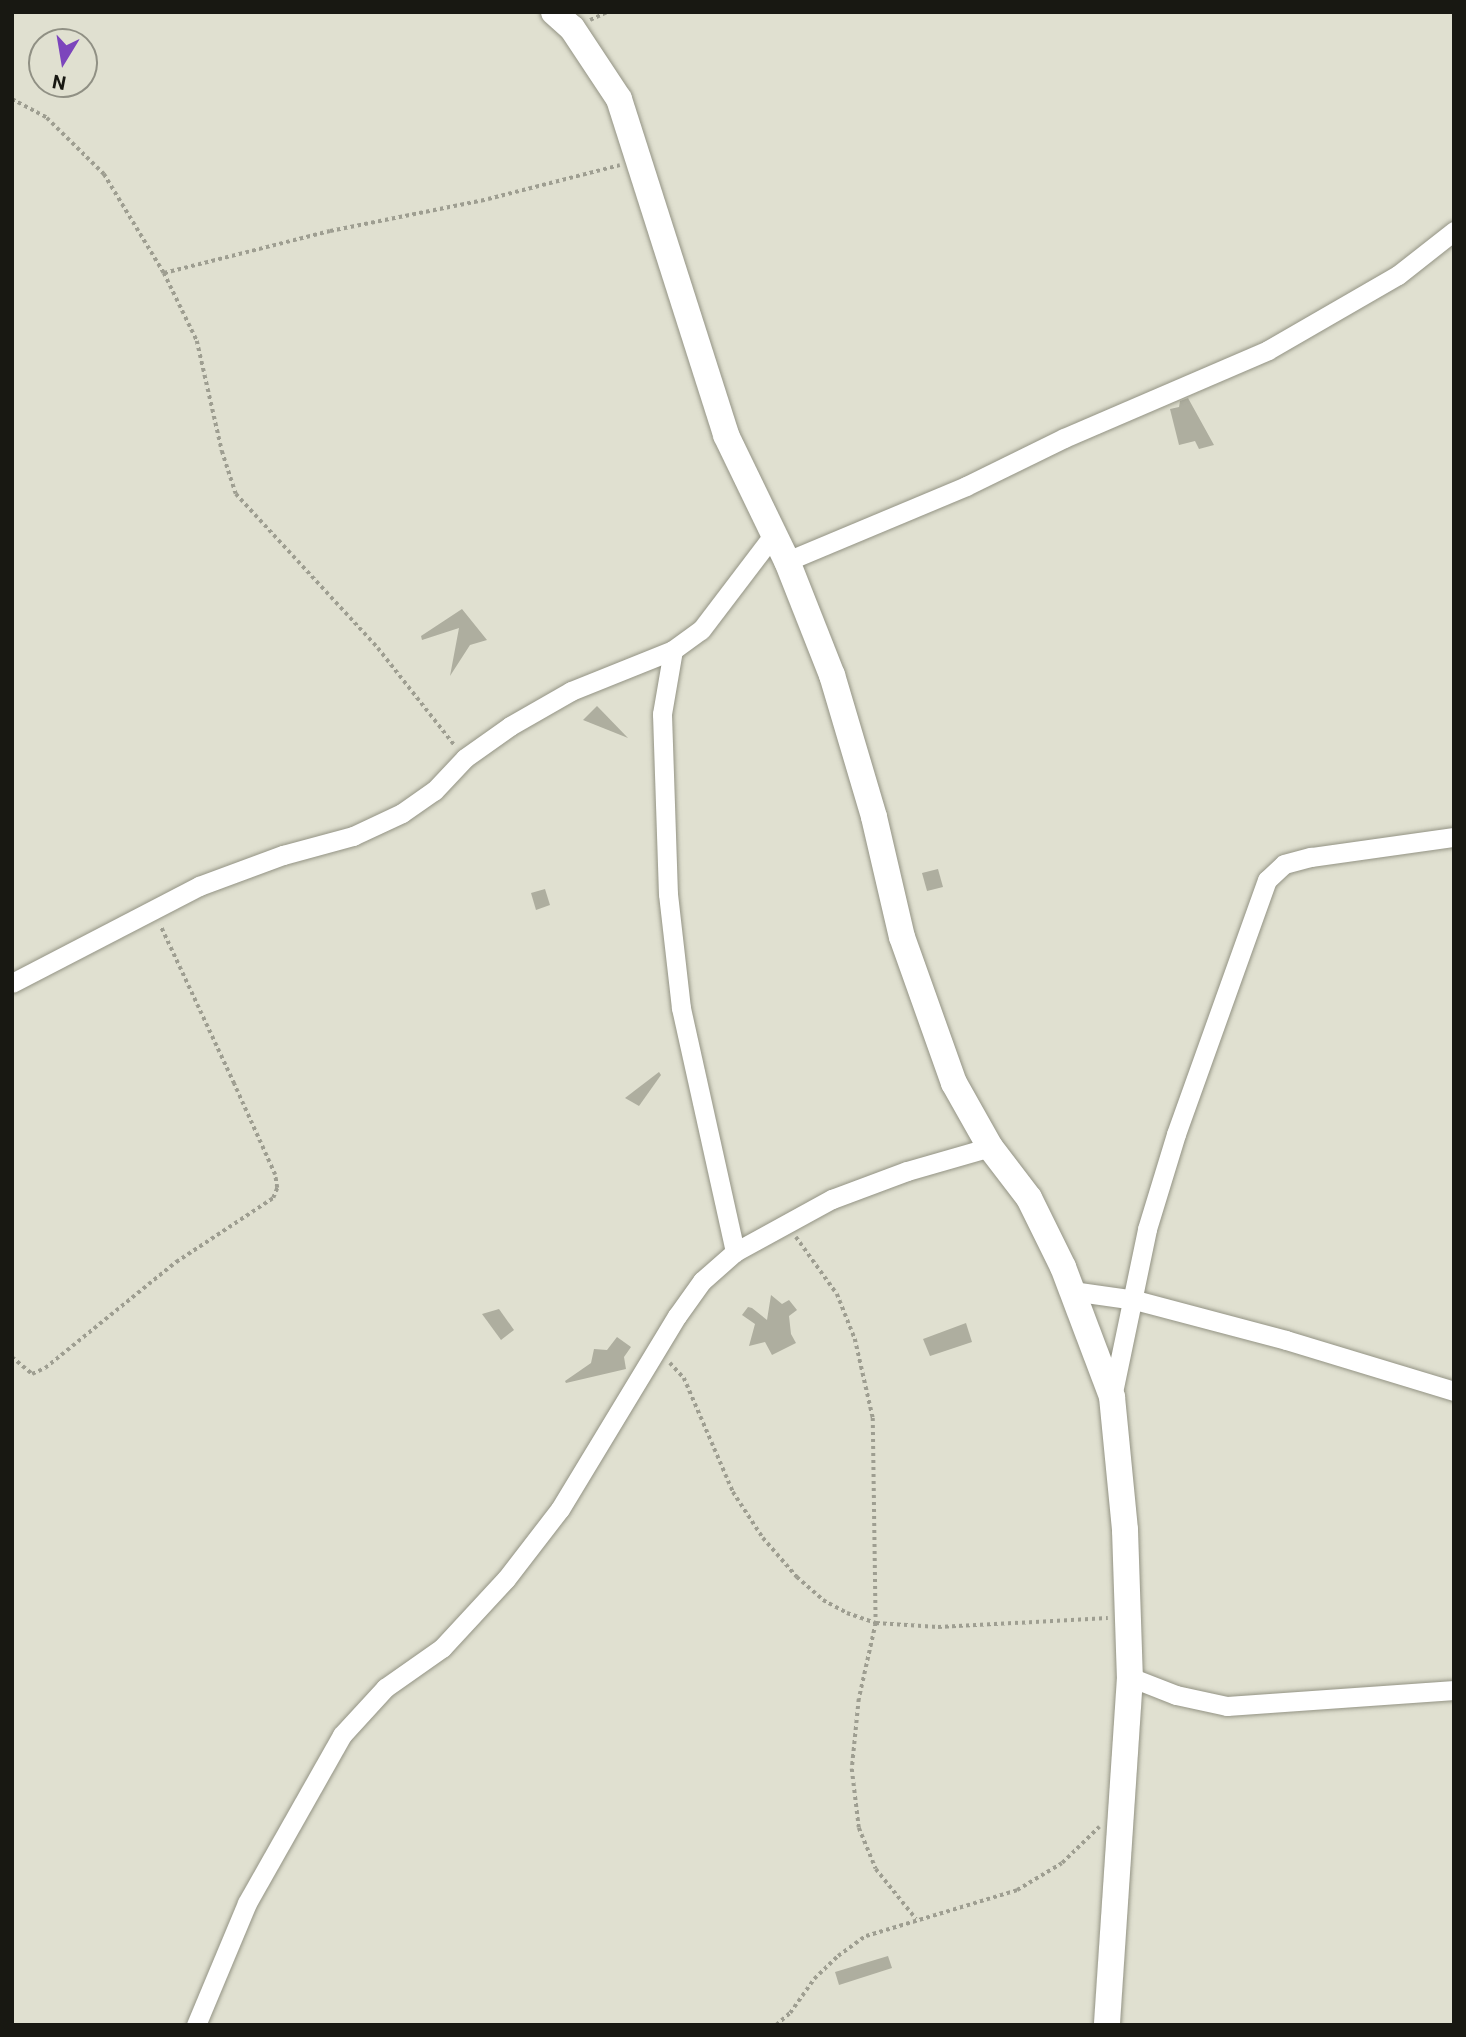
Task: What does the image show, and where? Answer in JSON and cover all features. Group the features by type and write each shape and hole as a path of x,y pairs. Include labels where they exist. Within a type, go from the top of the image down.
{"street":[{"path":"554,12 572,29 619,99 726,435 787,561 832,675 874,817 902,937 954,1083 990,1147 1029,1198 1072,1291 1112,1397 1125,1530 1130,1677 1109,2023"},
{"path":"787,561 966,486 1064,438 1268,350 1398,275 1454,231"},
{"path":"12,983 93,938 199,886 283,855 353,836 402,813 434,791 465,758 510,726 571,691 673,650 701,630 774,535"},
{"path":"673,650 662,714 668,894 681,1009 735,1252"},
{"path":"1112,1397 1135,1300 1147,1229 1176,1134 1267,880 1283,864 1311,857 1454,837"},
{"path":"196,2025 247,1903 342,1735 385,1688 442,1648 506,1579 560,1508 702,1281 735,1252 832,1199 907,1171 990,1147"},
{"path":"1072,1291 1135,1300 1286,1340 1454,1391"},
{"path":"1130,1677 1176,1695 1227,1706 1454,1689"}],"path":[{"path":"12,99 47,118 104,174 164,273 197,341 222,452 236,494 378,648 465,758"},
{"path":"164,273 330,231 488,199 639,160"},
{"path":"12,1357 32,1374 46,1368 176,1262 273,1198 277,1188 275,1175 250,1118 153,910"},
{"path":"785,1225 814,1259 837,1294 855,1339 873,1418 876,1623 859,1699 852,1769 859,1828 876,1870 916,1919"},
{"path":"657,1352 684,1378 733,1492 763,1538 797,1577 823,1600 847,1613 876,1623 939,1627 1128,1617"},
{"path":"776,2025 790,2013 814,1979 838,1956 866,1936 1017,1890 1062,1863 1122,1806"}],"building":[{"path":"1188,398 1214,445 1199,449 1195,441 1179,445 1170,409 1179,407 1180,401"},
{"path":"462,609 487,640 470,645 450,676 459,628 422,640 421,636"},
{"path":"597,706 628,738 583,720"},
{"path":"938,869 943,887 927,891 922,873"},
{"path":"545,889 550,905 536,910 531,893"},
{"path":"659,1072 661,1075 639,1106 625,1098"},
{"path":"771,1295 782,1304 789,1300 797,1310 789,1316 791,1334 796,1343 772,1355 765,1342 749,1346 755,1324 742,1315 748,1307 767,1320"},
{"path":"499,1309 514,1330 501,1340 482,1314"},
{"path":"966,1323 972,1342 930,1356 923,1339"},
{"path":"617,1337 631,1347 624,1357 626,1369 566,1383 565,1381 591,1363 594,1349 607,1350"},
{"path":"888,1956 892,1968 839,1985 835,1972"}]}
